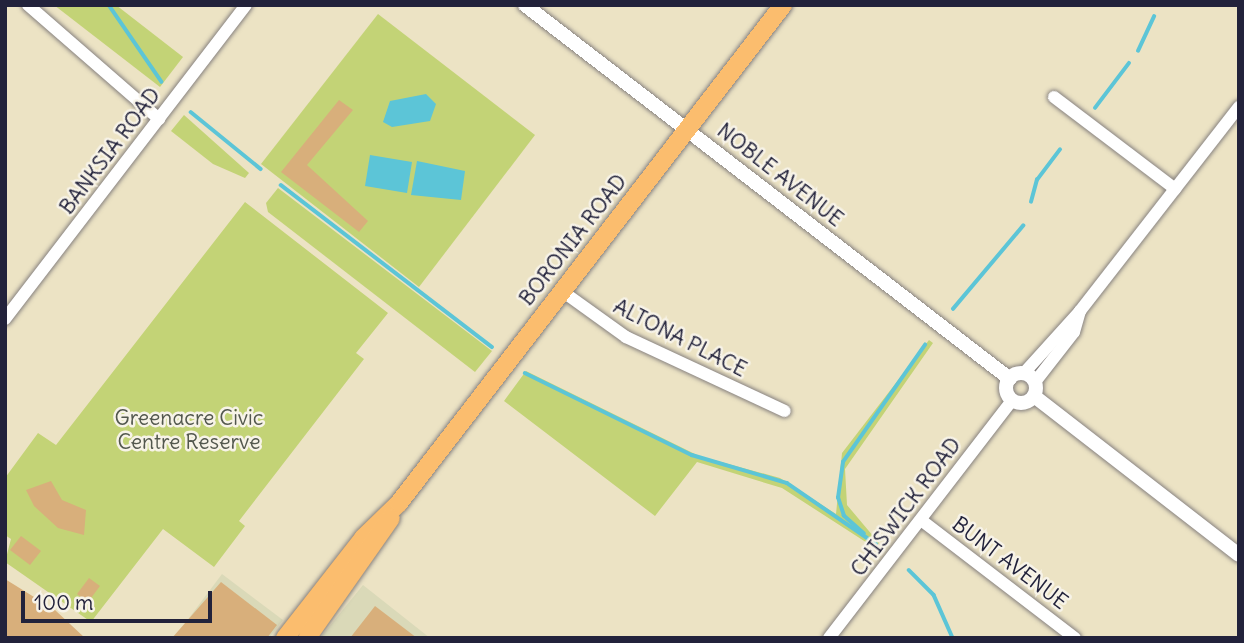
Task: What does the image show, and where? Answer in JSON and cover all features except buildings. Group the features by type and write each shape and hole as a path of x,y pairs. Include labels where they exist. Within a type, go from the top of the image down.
{"main road":[{"name":"BORONIA ROAD","path":"285,638 363,538 399,503 783,5"},
{"name":"BORONIA ROAD","path":"307,638 375,548 399,503"}],"street":[{"path":"28,5 159,119"},
{"name":"BANKSIA ROAD","path":"5,319 246,5"},
{"name":"NOBLE AVENUE","path":"525,5 687,130 1026,383 1239,555"},
{"path":"1054,97 1175,189"},
{"path":"1012,400 1239,107"},
{"name":"ALTONA PLACE","path":"562,291 626,337 785,411"},
{"path":"1012,400 1026,383"},
{"name":"CHISWICK ROAD","path":"829,638 1012,400"},
{"name":"BUNT AVENUE","path":"921,520 1075,638"}],"shaded area":[{"path":"222,574 283,620 269,638 174,638"},
{"path":"363,585 430,638 320,638"}],"green space":[{"path":"54,5 116,5 183,57 160,87"},
{"path":"378,14 535,135 419,287 261,164"},
{"path":"184,115 249,173 245,178 213,164 171,131"},
{"path":"278,188 492,351 475,372 268,212 266,203"},
{"name":"Greenacre Civic Centre Reserve","path":"245,202 388,313 356,353 364,359 239,521 245,526 214,567 163,529 91,622 5,562 11,539 5,535 5,478 38,433 56,445"},
{"path":"929,340 933,343 845,469 847,505 879,543 875,548 782,488 697,462 655,516 504,401 526,371 699,456 780,478 836,514 842,453"}],"water":[{"path":"426,94 436,104 430,121 392,127 383,122 390,101"},
{"path":"370,155 412,162 407,193 365,186"},
{"path":"417,161 465,171 461,200 411,195"}],"waterway":[{"path":"109,5 162,82"},
{"path":"1138,51 1154,16"},
{"path":"1095,108 1129,63"},
{"path":"191,112 261,169"},
{"path":"1031,202 1037,180 1060,150"},
{"path":"281,185 492,347"},
{"path":"953,309 1023,226"},
{"path":"864,534 844,516 838,498 843,462 925,345"},
{"path":"525,373 692,455 787,483 876,544"},
{"path":"909,570 934,595 953,638"}]}
